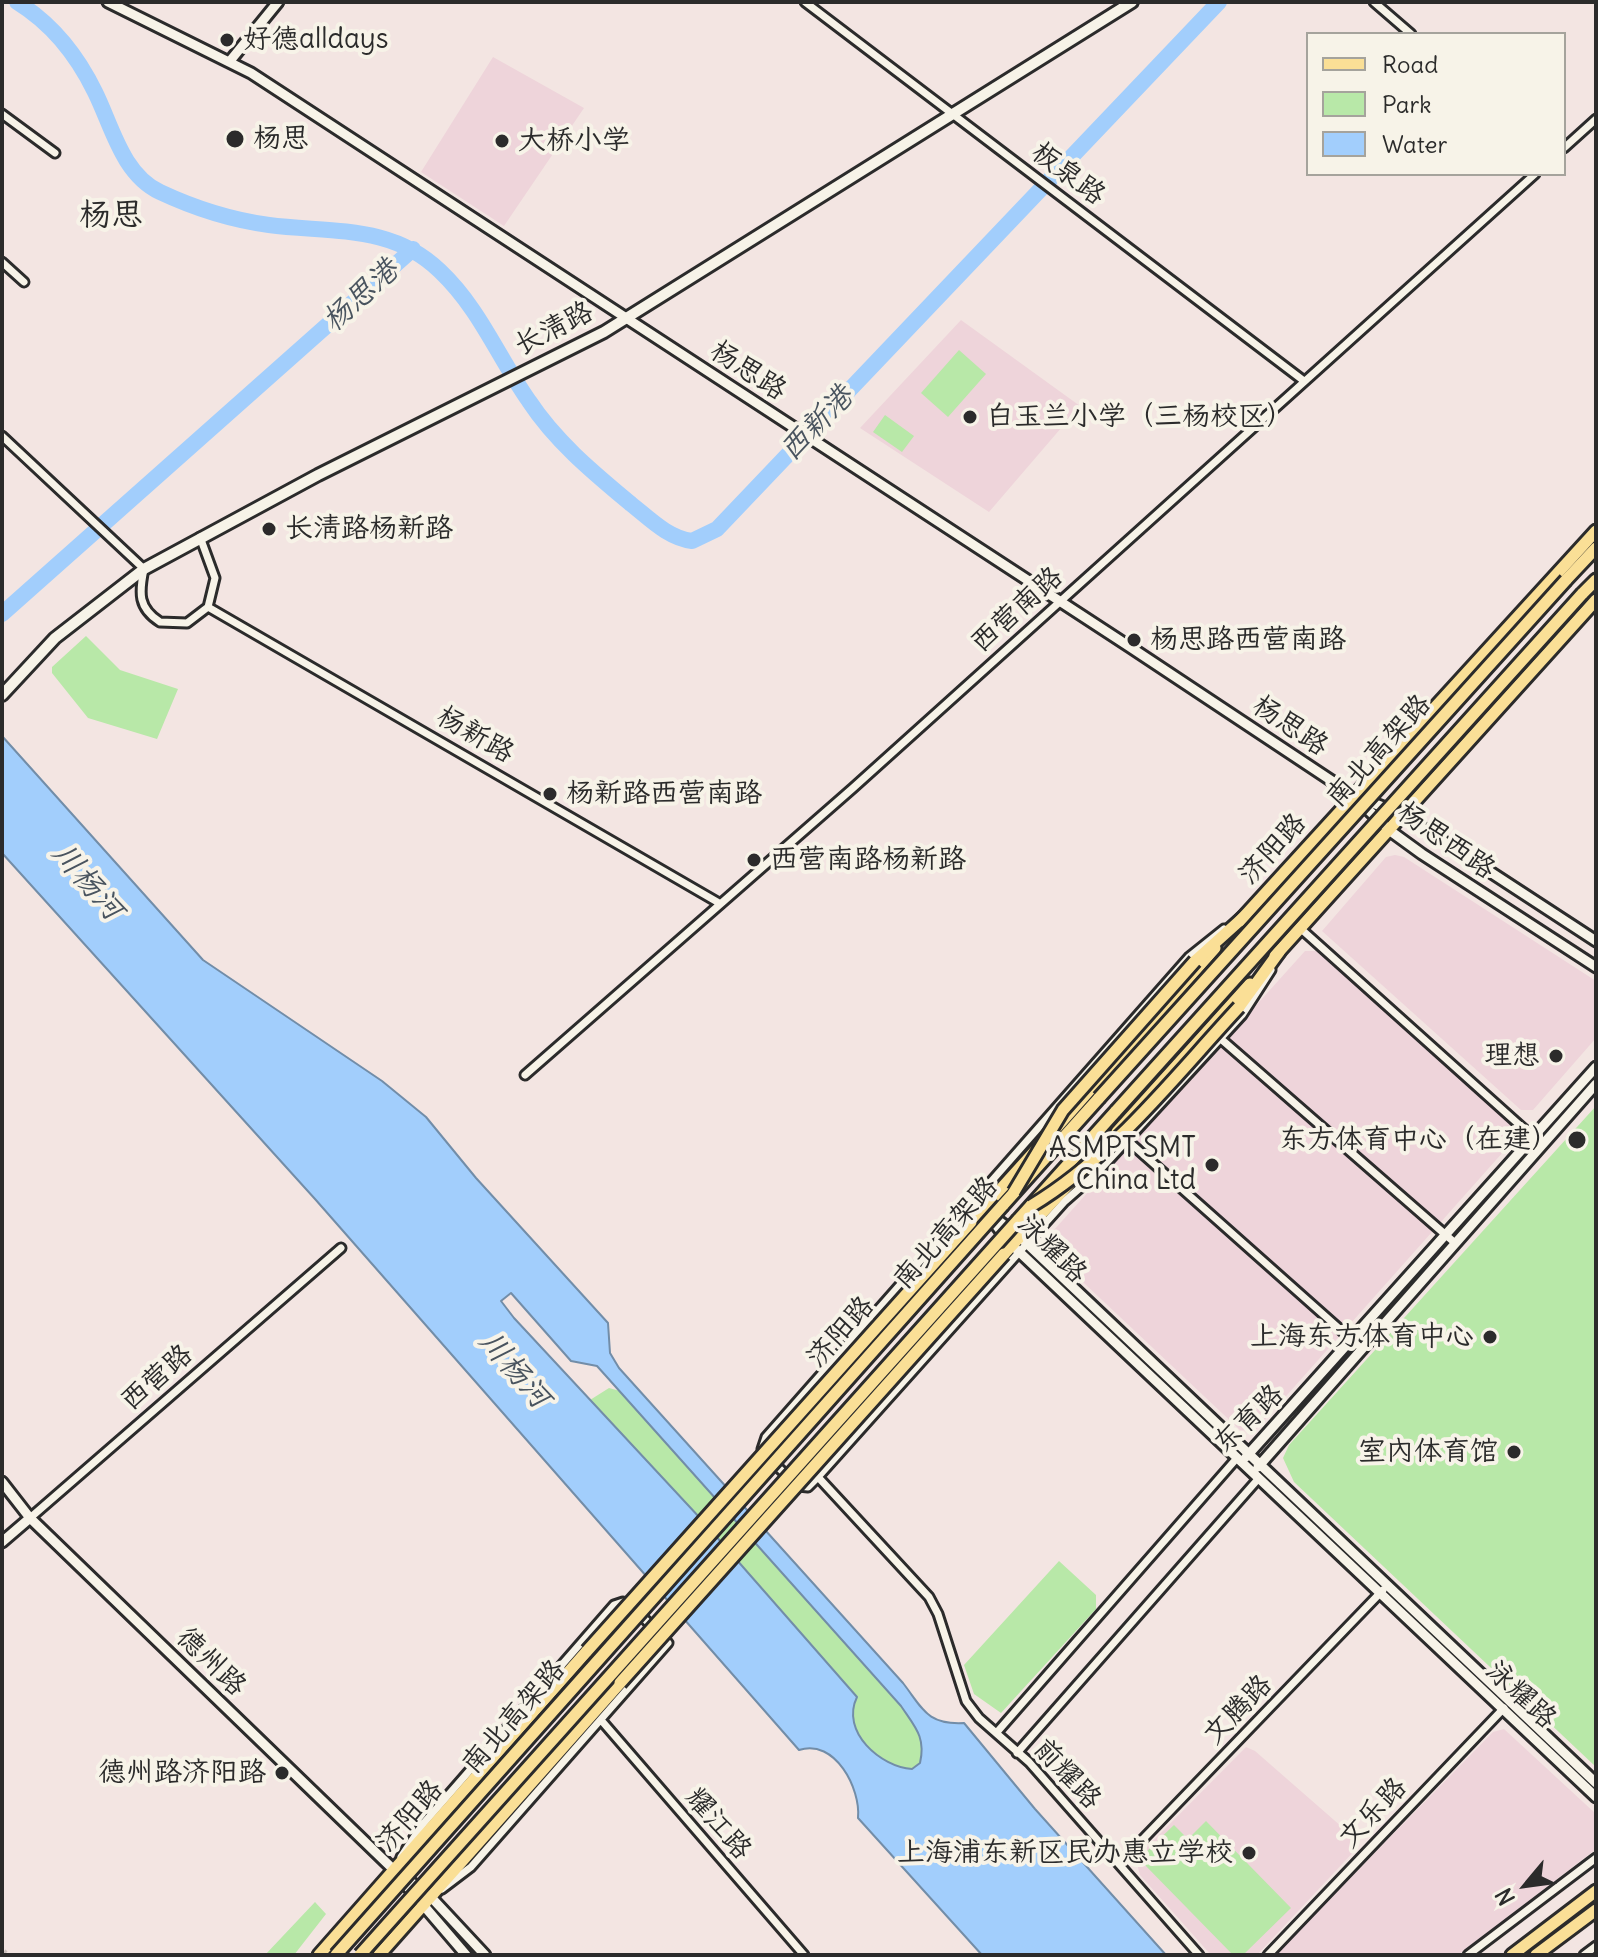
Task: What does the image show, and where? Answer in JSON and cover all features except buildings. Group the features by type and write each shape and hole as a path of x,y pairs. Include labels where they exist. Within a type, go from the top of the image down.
{"main road":[{"name":"长清路","path":"2,695 55,638 144,569 200,537 626,318 1132,2"},
{"name":"济阳路","path":"319,1955 1353,795 1596,531"},
{"name":"南北高架路","path":"336,1955 1014,1192 1596,548"},
{"name":"南北高架路","path":"360,1955 1596,580"},
{"path":"379,1955 1596,600"},
{"path":"1014,1192 1063,1110 1195,961 1246,915"},
{"path":"1031,1206 1066,1185 1101,1156 1239,1007 1279,952"},
{"path":"1512,1955 1596,1891"},
{"path":"1536,1955 1596,1910"}],"street":[{"name":"杨思路","path":"108,2 230,61 1353,795"},
{"path":"230,61 278,2"},
{"name":"板泉路","path":"805,2 1304,381"},
{"path":"1374,2 1409,32"},
{"path":"2,114 55,153"},
{"path":"1566,146 1596,119"},
{"name":"西营南路","path":"525,1075 853,788 1533,176"},
{"path":"2,262 24,282"},
{"path":"2,436 144,569 139,593 142,605 160,622 187,623 208,607 215,578 200,537"},
{"name":"杨新路","path":"208,607 719,903"},
{"name":"杨思西路","path":"1353,795 1403,815 1596,941"},
{"name":"杨思西路","path":"1353,795 1389,830 1596,967"},
{"path":"1246,915 1189,957 766,1437 762,1449 765,1455 798,1486 808,1487 1016,1246 1127,1140 1221,1039 1254,1001 1279,952"},
{"path":"1300,928 1538,1141"},
{"path":"1221,1039 1451,1240"},
{"name":"东育路","path":"1254,1460 1538,1141 1596,1067"},
{"name":"东育路","path":"1538,1141 1596,1084"},
{"path":"1127,1140 1357,1344"},
{"name":"泳耀路","path":"983,1209 1016,1246 1237,1458 1596,1783"},
{"name":"泳耀路","path":"1016,1246 1254,1460 1383,1589"},
{"name":"西营路","path":"2,1542 341,1248"},
{"name":"东育路","path":"998,1731 1237,1458 1254,1460"},
{"name":"东育路","path":"1017,1753 1259,1478 1254,1460"},
{"name":"前耀路","path":"818,1477 929,1597 938,1614 959,1690 979,1718 998,1731 1199,1955"},
{"name":"德州路","path":"2,1482 30,1518 394,1870 430,1896 485,1955"},
{"name":"文腾路","path":"1119,1864 1383,1589"},
{"path":"394,1870 423,1824 614,1605 623,1602 632,1606 668,1643 471,1867 430,1896"},
{"name":"泳耀路","path":"1507,1705 1596,1797"},
{"name":"文乐路","path":"1268,1955 1507,1705"},
{"name":"耀江路","path":"601,1720 804,1955"},
{"path":"1468,1955 1596,1858"},
{"name":"德州路","path":"394,1870 421,1907 466,1955"},
{"path":"1584,1955 1596,1946"}],"shaded area":[{"name":"大桥小学","path":"493,57 584,108 504,226 421,172"},
{"name":"白玉兰小学（三杨校区）","path":"961,320 1080,406 989,512 860,428"},
{"path":"1386,857 1404,857 1596,981 1596,1038 1533,1110 1521,1110 1322,931"},
{"path":"1305,951 1317,951 1520,1133 1255,1431 1240,1430 1050,1251 1053,1231"},
{"path":"1504,1729 1596,1814 1596,1849 1458,1955 1275,1955 1493,1732"},
{"name":"上海浦东新区民办惠立学校","path":"1246,1747 1255,1751 1358,1841 1359,1846 1257,1955 1211,1955 1140,1875 1137,1864 1148,1846"}],"green space":[{"path":"959,350 986,374 948,417 921,393"},
{"path":"885,415 914,436 902,452 873,432"},
{"path":"86,636 120,670 178,689 157,739 88,718 52,673 52,667"},
{"name":"上海东方体育中心","path":"1596,1106 1596,1767 1294,1482 1283,1458 1289,1445"},
{"path":"609,1388 620,1391 901,1706 920,1739 920,1763 912,1769 900,1767 867,1746 855,1723 857,1697 700,1518 590,1400"},
{"path":"1059,1561 1096,1595 1096,1609 1001,1713 974,1694 964,1665"},
{"path":"1206,1821 1291,1908 1243,1955 1233,1955 1142,1862 1148,1850 1174,1825 1188,1839"},
{"path":"315,1902 326,1914 294,1955 265,1955"}],"water":[{"name":"川杨河","path":"2,736 203,960 382,1081 426,1117 476,1178 608,1323 610,1353 619,1368 903,1683 921,1708 942,1721 964,1723 1035,1809 1166,1955 982,1955 858,1818 855,1793 843,1769 824,1751 812,1748 799,1750 315,1199 2,853","holes":["511,1293 571,1361 597,1366 901,1706 920,1739 920,1763 912,1769 900,1767 876,1755 866,1745 854,1723 853,1710 857,1697 700,1518 501,1301"]}],"waterway":[{"name":"西新港","path":"17,2 52,30 80,65 127,161 147,184 186,203 227,217 269,225 360,233 402,245 421,256 440,271 466,301 529,401 563,443 652,522 675,536 692,541 717,529 1219,2"},
{"name":"杨思港","path":"2,614 413,249"}],"place":[{"name":"好德alldays","path":"227,40"},
{"name":"杨思","path":"235,139"},
{"name":"大桥小学","path":"502,141"},
{"name":"白玉兰小学（三杨校区）","path":"970,417"},
{"name":"长清路杨新路","path":"269,529"},
{"name":"杨思路西营南路","path":"1134,640"},
{"name":"杨新路西营南路","path":"550,794"},
{"name":"西营南路杨新路","path":"754,860"},
{"name":"理想","path":"1556,1056"},
{"name":"东方体育中心（在建）","path":"1577,1140"},
{"name":"ASMPT SMT China Ltd","path":"1212,1165"},
{"name":"上海东方体育中心","path":"1490,1337"},
{"name":"室内体育馆","path":"1514,1452"},
{"name":"德州路济阳路","path":"282,1773"},
{"name":"上海浦东新区民办惠立学校","path":"1249,1853"}],"district":[{"name":"杨思","path":"111,216"}]}
